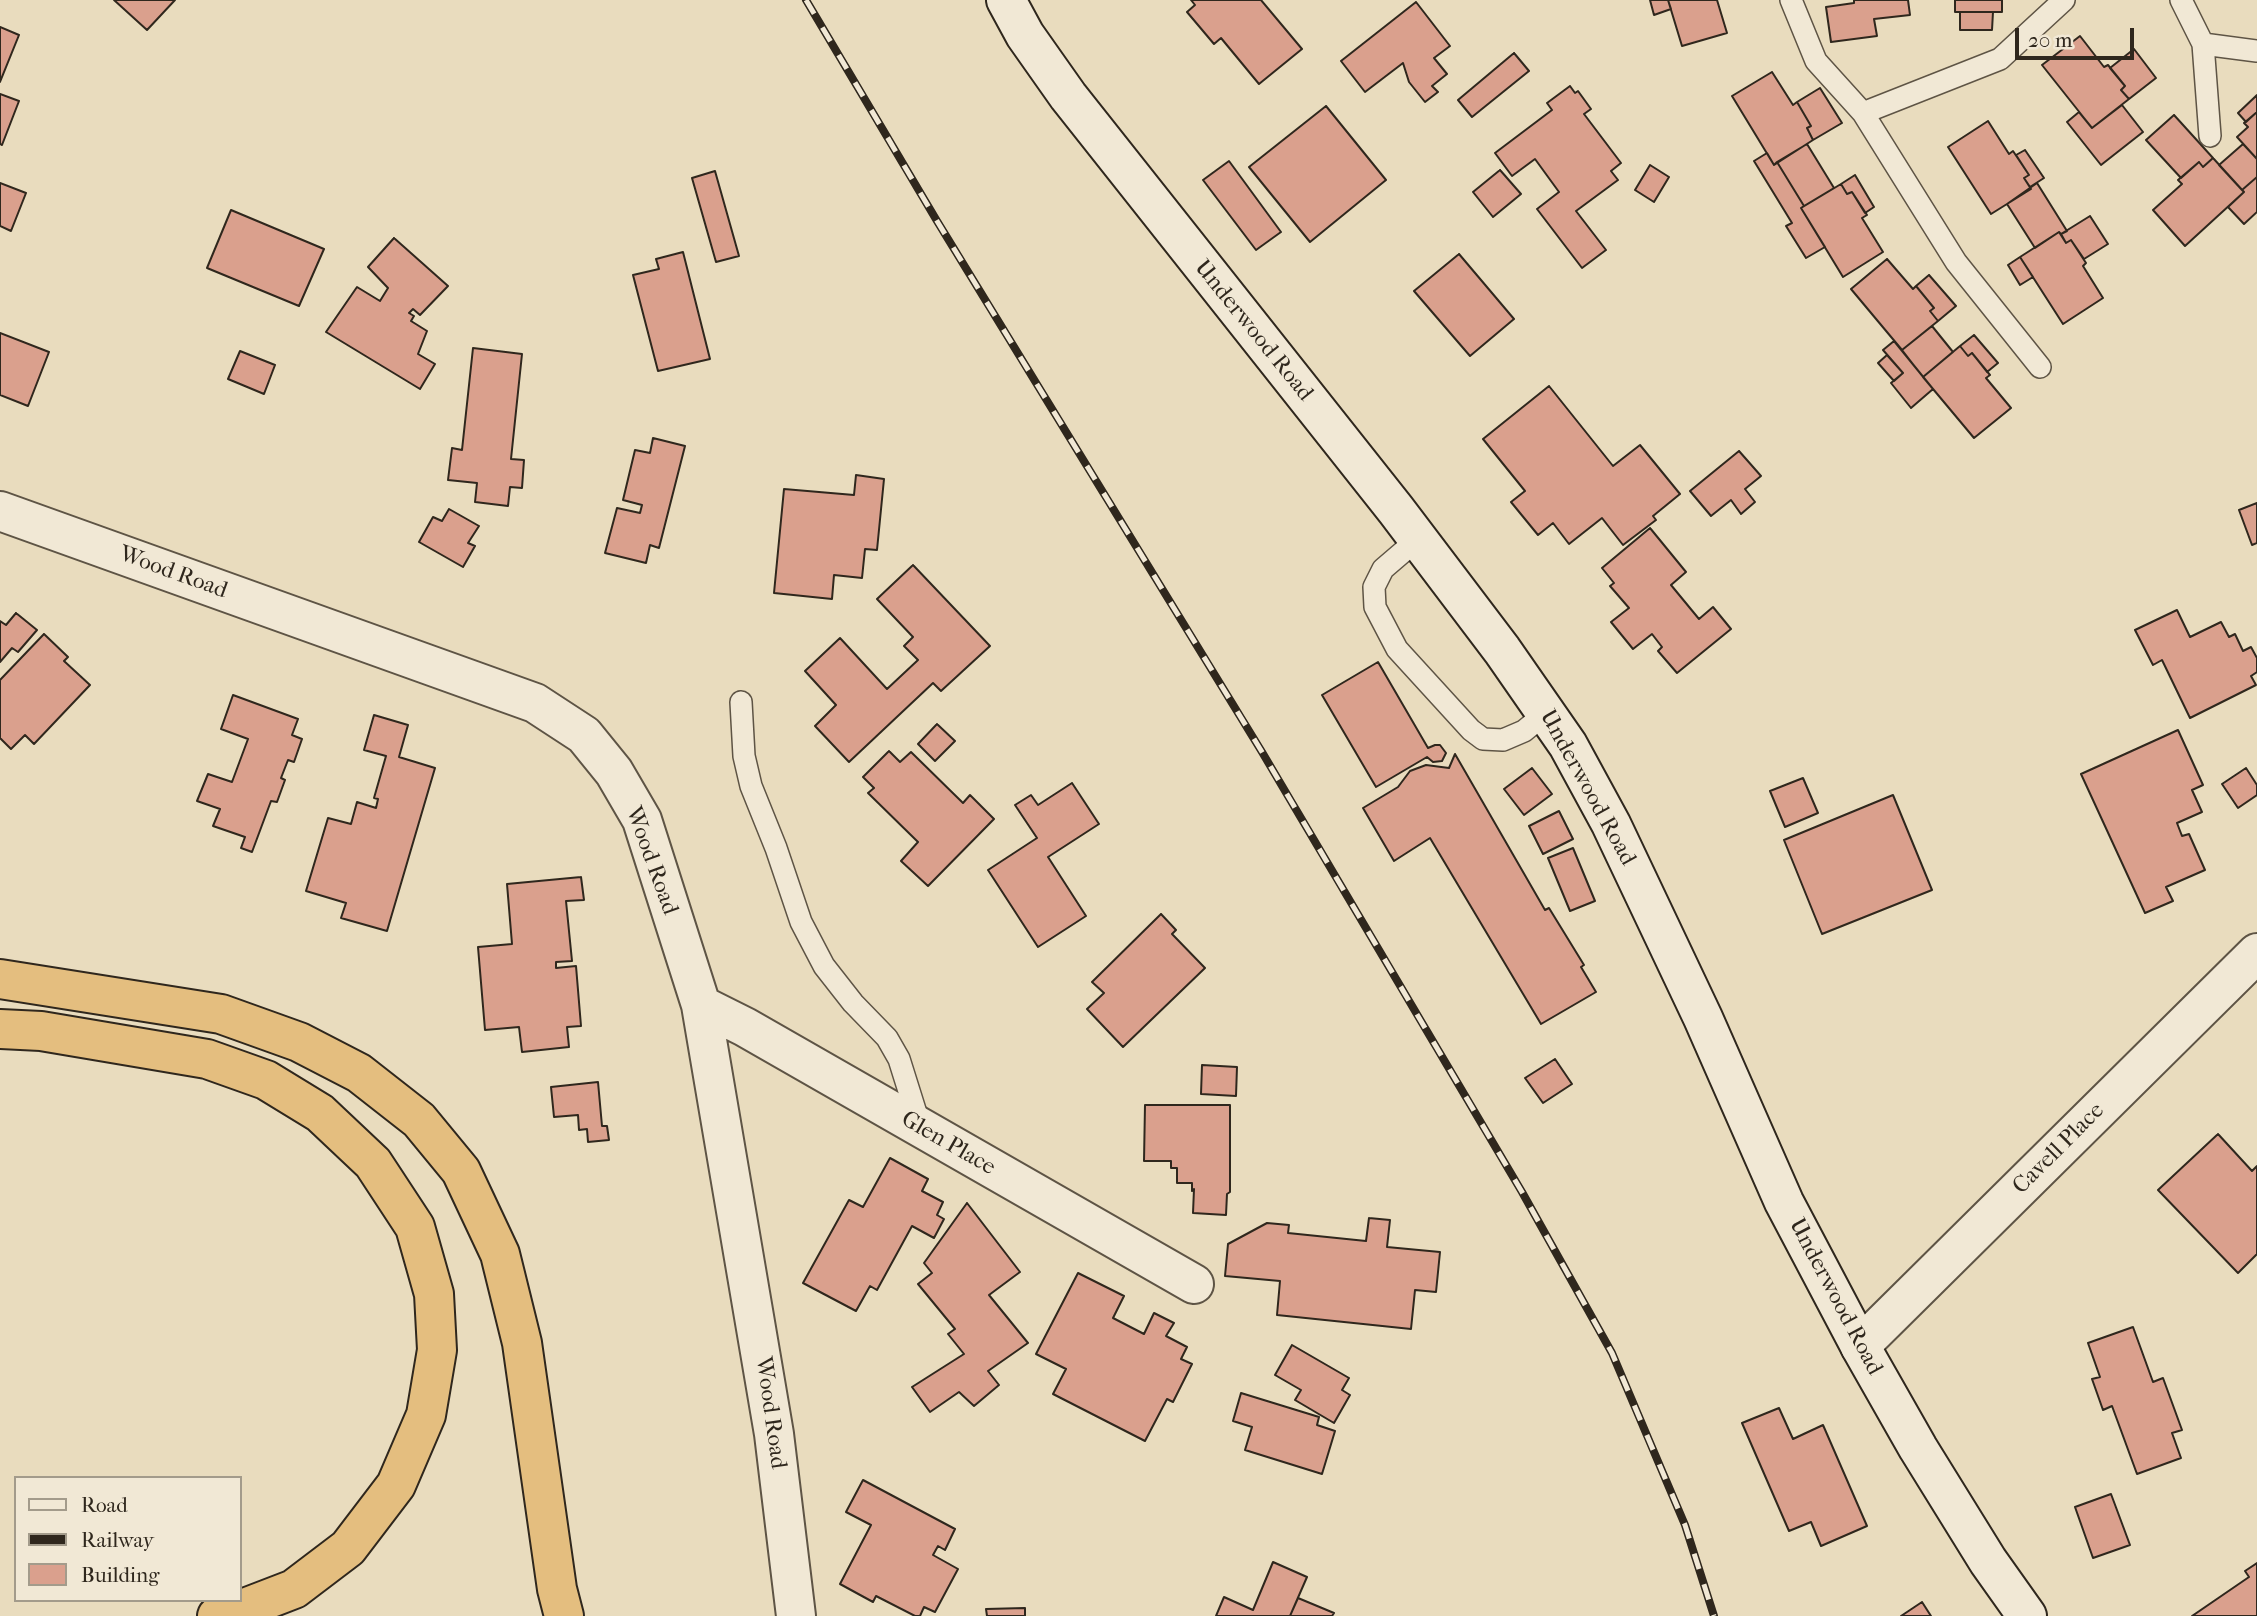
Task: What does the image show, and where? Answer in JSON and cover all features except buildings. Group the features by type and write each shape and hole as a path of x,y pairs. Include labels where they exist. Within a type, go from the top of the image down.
{"highway":[{"path":"0,979 221,1014 299,1042 359,1073 419,1120 461,1171 500,1254 522,1343 556,1589 564,1616"},
{"path":"0,1028 41,1031 206,1059 266,1080 320,1113 373,1163 415,1227 434,1294 437,1350 426,1415 396,1485 348,1548 294,1589 218,1616"}],"street":[{"name":"Underwood Road","path":"1006,0 1026,35 1068,96 1418,539 1502,650 1568,745 1611,824 1703,1018 1784,1202 1860,1346 1919,1448 1988,1561 2027,1616"},
{"name":"Wood Road","path":"0,511 535,703 584,735 614,772 642,820 701,1005 772,1420 796,1616"},
{"name":"Cavell Place","path":"1860,1346 2257,953"},
{"name":"Glen Place","path":"701,1005 745,1027 1194,1284"}],"lane":[{"path":"1791,0 1816,61 1863,113 1956,262 2040,367"},
{"path":"1863,113 2000,59 2064,0"},
{"path":"2181,0 2203,44 2210,136"},
{"path":"2203,44 2257,51"},
{"path":"1418,539 1383,569 1374,587 1375,607 1397,649 1471,730 1483,739 1503,740 1524,732 1546,713"},
{"path":"741,702 744,756 751,786 801,922 824,967 893,1048 921,1128"}],"railway":[{"path":"806,0 937,221 1262,752 1522,1192 1612,1353 1685,1525 1714,1616"}]}
